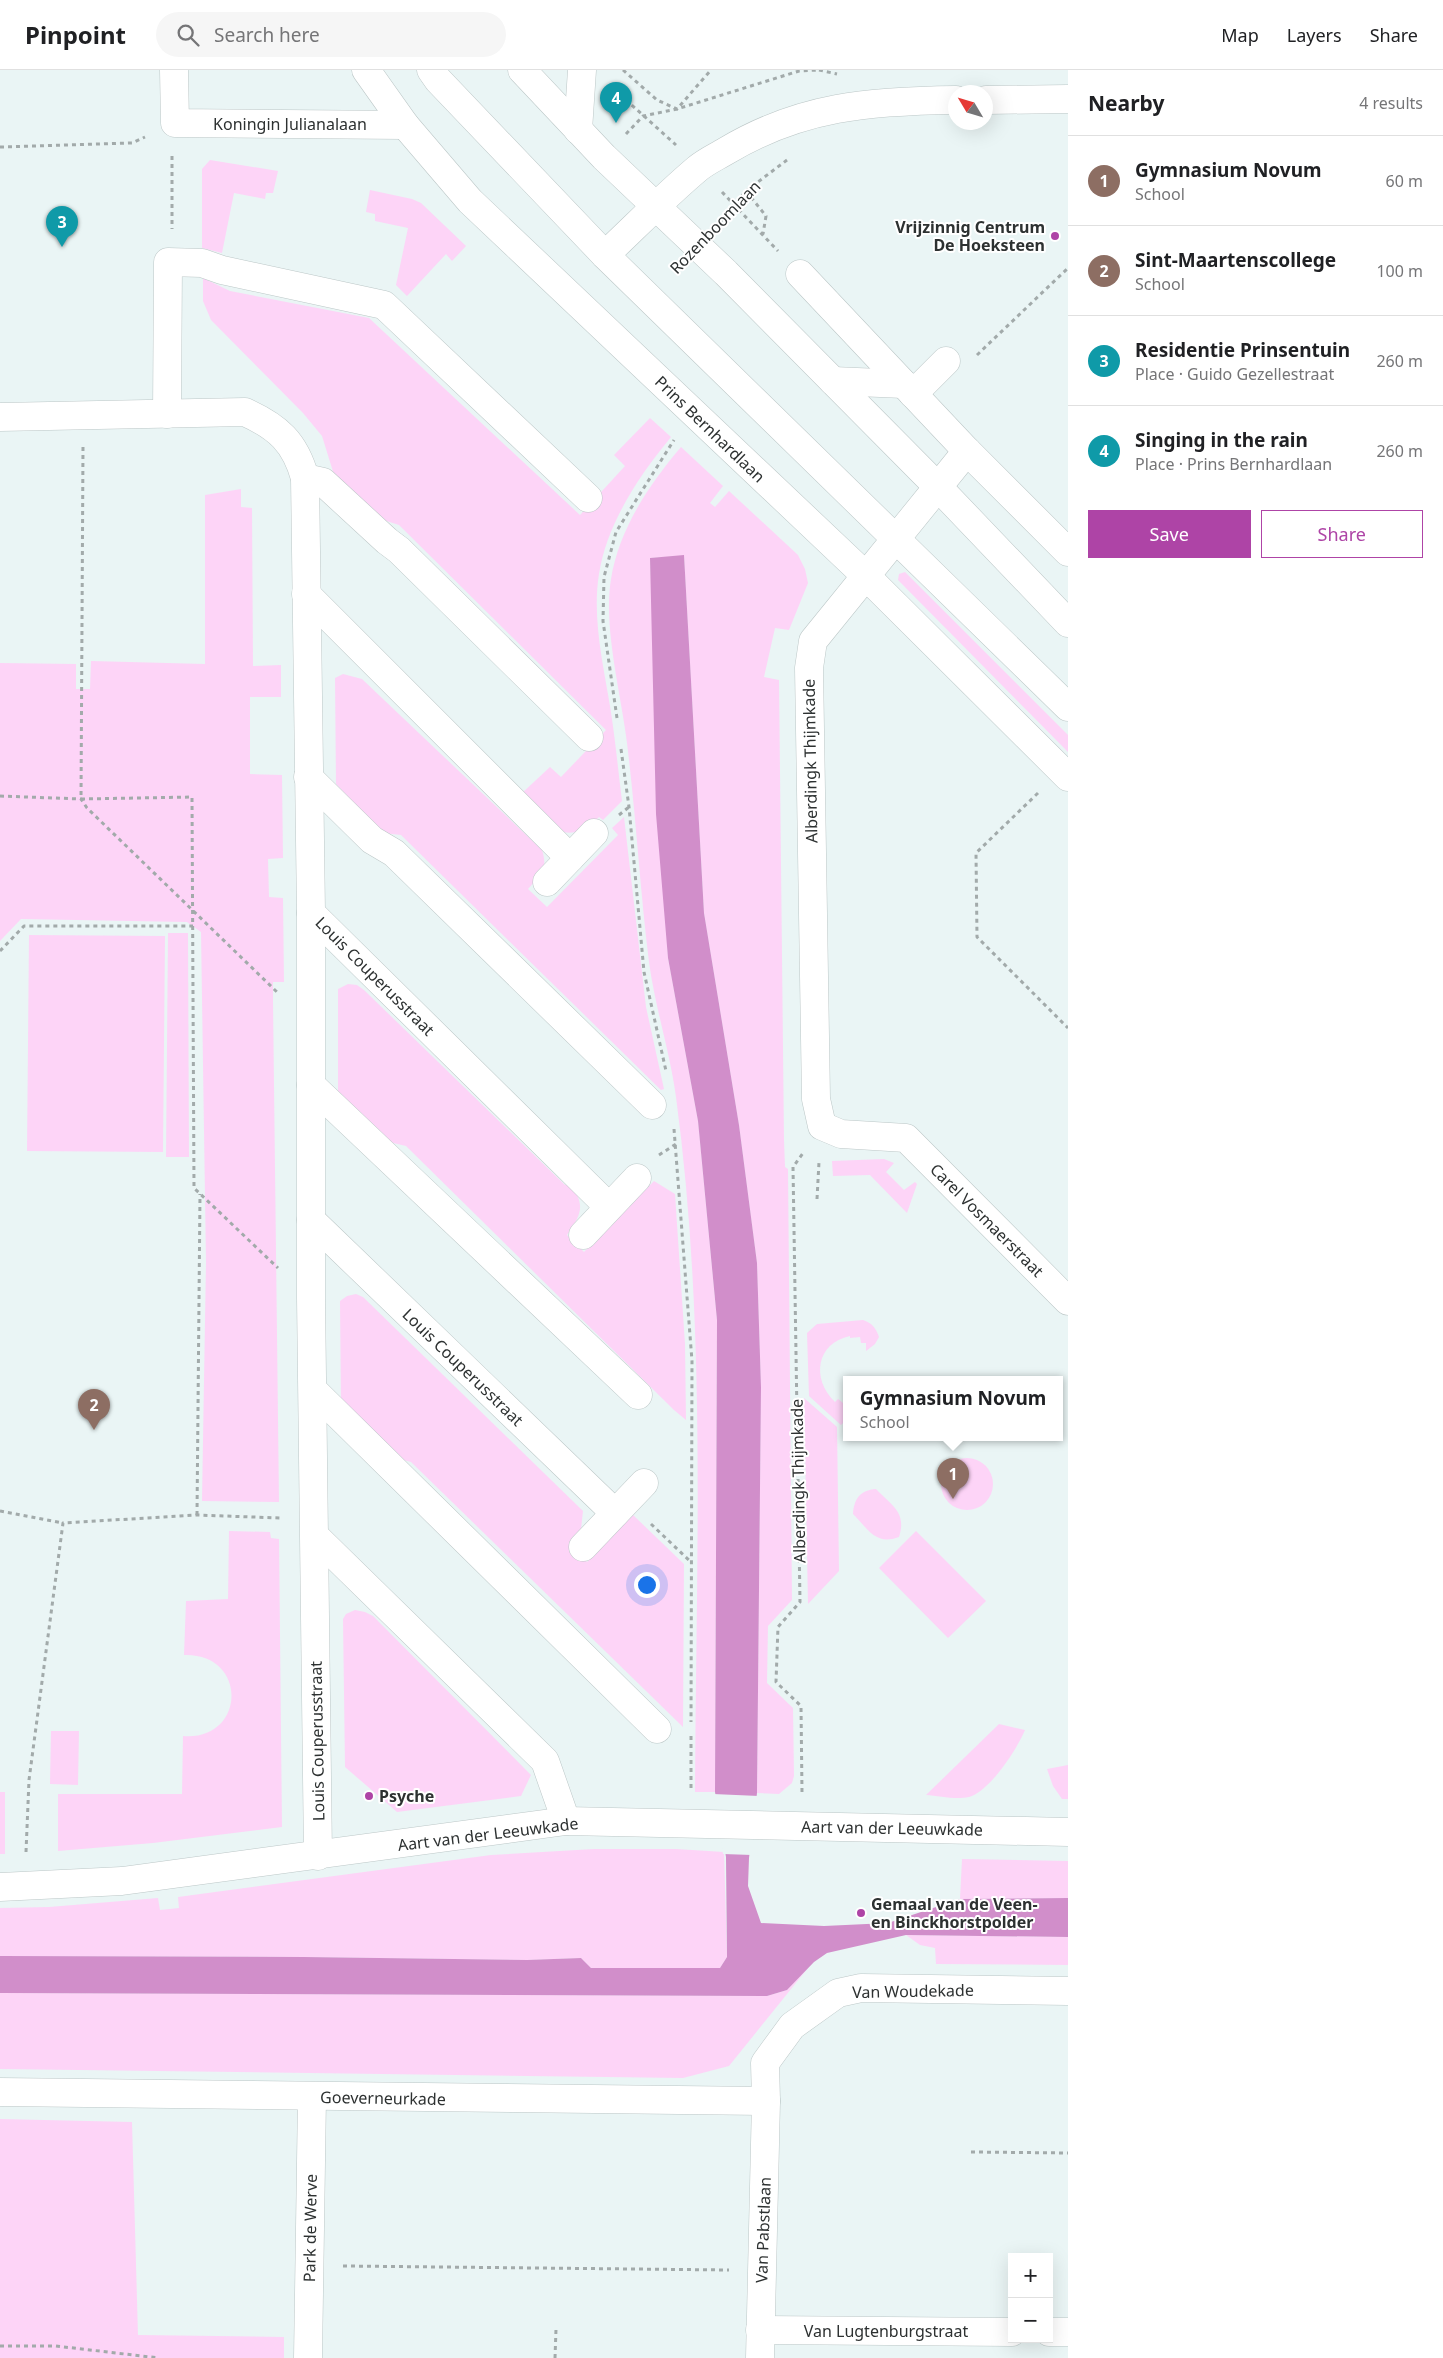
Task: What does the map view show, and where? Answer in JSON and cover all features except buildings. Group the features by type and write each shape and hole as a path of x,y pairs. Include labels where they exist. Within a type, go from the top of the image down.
{"street":[{"path":"174,70 175,123"},
{"name":"Prins Bernhardlaan","path":"366,70 405,125 470,200 692,413 866,576 1065,773"},
{"path":"431,70 438,80 605,255 1068,707"},
{"path":"522,70 604,157 655,208 697,246 938,487 1068,623"},
{"path":"578,130 582,70"},
{"path":"993,100 1068,99"},
{"path":"605,255 698,168 742,140 789,120 844,106 914,100 948,100"},
{"name":"Koningin Julianalaan","path":"175,123 405,125"},
{"path":"167,414 168,262 202,263 222,270 384,305 588,498"},
{"path":"800,274 967,451 1068,552"},
{"path":"833,381 908,389 960,361"},
{"name":"Louis Couperusstraat","path":"0,417 245,412 268,422 288,441 301,462 305,478 311,913 311,1220 316,1528 318,1856"},
{"name":"Alberdingk Thijmkade","path":"822,1126 816,1099 809,668 813,641 967,451"},
{"path":"305,478 323,482 399,550 589,737"},
{"path":"306,594 570,858"},
{"path":"308,777 372,840 394,853 652,1104"},
{"path":"547,882 594,833"},
{"name":"Louis Couperusstraat","path":"311,913 610,1207"},
{"path":"311,1085 638,1394"},
{"name":"Carel Vosmaerstraat","path":"822,1126 842,1134 906,1138 1068,1301"},
{"path":"583,1236 637,1178"},
{"name":"Louis Couperusstraat","path":"311,1220 629,1499"},
{"path":"313,1390 657,1729"},
{"path":"583,1547 629,1499"},
{"path":"316,1528 545,1761 566,1822"},
{"name":"Aart van der Leeuwkade","path":"12,1887 122,1881 566,1822 1068,1832"},
{"name":"Van Woudekade","path":"766,2101 765,2063 792,2026 838,1993 860,1988 1068,1990"},
{"name":"Goeverneurkade","path":"0,2092 766,2101"},
{"name":"Park de Werve","path":"308,2358 312,2097"},
{"name":"Van Pabstlaan","path":"760,2358 766,2101"},
{"name":"Van Lugtenburgstraat","path":"760,2330 1008,2332"},
{"path":"1053,2332 1068,2332"}],"path":[{"path":"623,70 656,100 677,109"},
{"path":"677,109 711,70"},
{"path":"604,157 644,116 677,109 800,71 819,70"},
{"path":"608,84 666,136 800,274"},
{"path":"0,147 132,144 175,123"},
{"path":"168,262 172,250 172,140 175,123"},
{"name":"Rozenboomlaan","path":"697,246 736,206 746,191 790,158"},
{"path":"746,191 766,216 763,234"},
{"path":"960,361 1068,268"},
{"path":"83,416 81,798 87,808 194,910 288,1004 310,1003"},
{"path":"1065,773 976,853 978,937 1068,1028"},
{"path":"0,796 81,798 192,797 194,1188 282,1272"},
{"path":"0,951 24,926 194,926"},
{"name":"Alberdingk Thijmkade","path":"790,1825 802,1706 776,1682 778,1627 800,1602 793,1167 822,1126"},
{"path":"197,1515 200,1193"},
{"path":"629,1499 691,1562"},
{"path":"0,1511 63,1523 197,1515 316,1528"},
{"path":"12,1887 29,1780 63,1523"},
{"path":"971,2152 1068,2153"},
{"path":"309,2265 761,2270"},
{"path":"556,2329 556,2358"},
{"path":"0,2346 56,2346 159,2358"}],"shaded area":[{"path":"210,160 278,171 273,193 266,193 265,199 234,193 222,253 202,248 202,169"},
{"path":"370,190 412,199 421,203 466,246 452,261 446,254 407,296 396,285 408,228 375,221 375,214 366,212"},
{"path":"203,278 230,291 369,318 580,515 625,466 614,455 650,418 671,437 647,468 626,501 609,537 599,574 597,607 599,640 612,718 622,801 603,820 599,817 579,831 563,832 521,794 550,767 561,777 606,730 399,525 374,517 335,478 322,436 303,413 211,320 203,301"},
{"path":"681,447 723,486 710,503 715,507 729,491 798,555 805,569 808,583 789,630 775,628 764,677 779,680 784,1140 785,1167 788,1169 792,1600 768,1626 767,1683 793,1708 794,1776 792,1783 779,1794 757,1793 761,1387 757,1263 739,1125 704,913 684,556 650,558 668,958 698,1121 717,1320 715,1792 695,1792 698,1444 692,1270 686,1183 676,1097 649,962 627,743 609,618 611,579 615,561 628,525 647,492"},
{"path":"241,489 241,507 252,508 253,666 281,665 281,697 250,697 250,774 282,775 283,858 268,859 269,897 283,898 284,982 273,982 279,1502 202,1501 206,1262 201,932 187,922 21,919 0,941 0,663 76,664 76,689 90,689 91,661 205,664 205,495"},
{"path":"684,555 704,913 739,1125 757,1263 761,1387 757,1793 749,1858 748,1886 761,1923 824,1926 888,1923 960,1899 1068,1898 1068,1937 906,1935 827,1953 814,1962 787,1990 767,1996 0,1993 0,1956 527,1960 581,1958 591,1968 720,1968 727,1957 726,1857 715,1792 717,1320 698,1121 668,958 656,814 650,558"},
{"path":"905,572 1068,735 1068,752 898,580 899,574"},
{"path":"343,674 362,679 542,850 544,867 528,889 547,907 618,835 612,828 624,817 646,1007 664,1089 661,1090 401,835 383,833 336,784 335,678"},
{"path":"168,933 188,933 189,1157 166,1157"},
{"path":"29,935 165,936 163,1152 27,1151"},
{"path":"348,984 357,985 364,990 565,1185 569,1183 578,1197 580,1209 576,1221 567,1235 584,1252 654,1181 675,1194 685,1344 686,1420 406,1146 389,1142 338,1095 338,989"},
{"path":"884,1159 894,1163 886,1172 904,1190 915,1182 917,1184 907,1213 870,1175 833,1176 832,1161"},
{"path":"356,1294 363,1297 583,1511 581,1529 570,1543 587,1562 632,1514 684,1564 683,1727 411,1462 389,1456 341,1408 340,1301 347,1296"},
{"path":"863,1320 873,1326 879,1337 875,1344 866,1351 866,1343 861,1343 860,1337 850,1338 850,1336 830,1346 824,1354 820,1373 822,1383 827,1393 835,1402 838,1399 843,1403 843,1423 841,1425 809,1396 807,1333 817,1324"},
{"path":"804,1398 837,1427 839,1571 808,1604"},
{"path":"967,1458 977,1460 985,1466 991,1474 993,1484 991,1494 985,1502 977,1508 967,1510 957,1508 949,1502 943,1494 941,1484 943,1474 949,1466 957,1460"},
{"path":"876,1489 899,1515 901,1528 899,1537 891,1539 878,1538 853,1514 856,1500 859,1496 866,1491"},
{"path":"229,1531 270,1532 271,1538 279,1539 282,1827 153,1843 58,1851 58,1794 182,1794 183,1736 204,1734 219,1725 228,1712 232,1697 229,1681 220,1668 205,1658 184,1655 186,1601 228,1599"},
{"path":"916,1531 986,1601 948,1638 879,1568"},
{"path":"355,1610 373,1616 531,1775 521,1796 397,1812 345,1767 343,1619 346,1614"},
{"path":"999,1724 1025,1730 1016,1748 1002,1768 985,1787 977,1793 964,1798 926,1795"},
{"path":"51,1731 79,1731 78,1785 50,1784"},
{"path":"1068,1765 1068,1799 1062,1799 1053,1786 1047,1769"},
{"path":"0,1792 5,1792 5,1854 0,1854"},
{"path":"594,1849 676,1849 724,1852 727,1957 720,1968 591,1968 581,1958 527,1960 0,1956 0,1908 49,1907 158,1898 160,1910 179,1908 178,1897 491,1855"},
{"path":"962,1859 1068,1861 1068,1898 960,1899"},
{"path":"906,1935 1068,1937 1068,1965 936,1964 935,1948 920,1945"},
{"path":"808,1968 729,2066 683,2078 0,2069 0,1993 767,1996 787,1990"},
{"path":"0,2119 132,2122 138,2335 284,2337 284,2358 0,2358"}],"pier":[{"path":"713,1794 759,1796 752,1855 723,1854"}],"place":[{"name":"Singing in the rain","path":"616,123"},
{"name":"Vrijzinnig Centrum De Hoeksteen","path":"1055,236"},
{"name":"Residentie Prinsentuin","path":"62,247"},
{"name":"Sint-Maartenscollege","path":"94,1430"},
{"name":"Gymnasium Novum","path":"953,1499"},
{"name":"Psyche","path":"369,1796"},
{"name":"Gemaal van de Veen- en Binckhorstpolder","path":"861,1913"}]}
